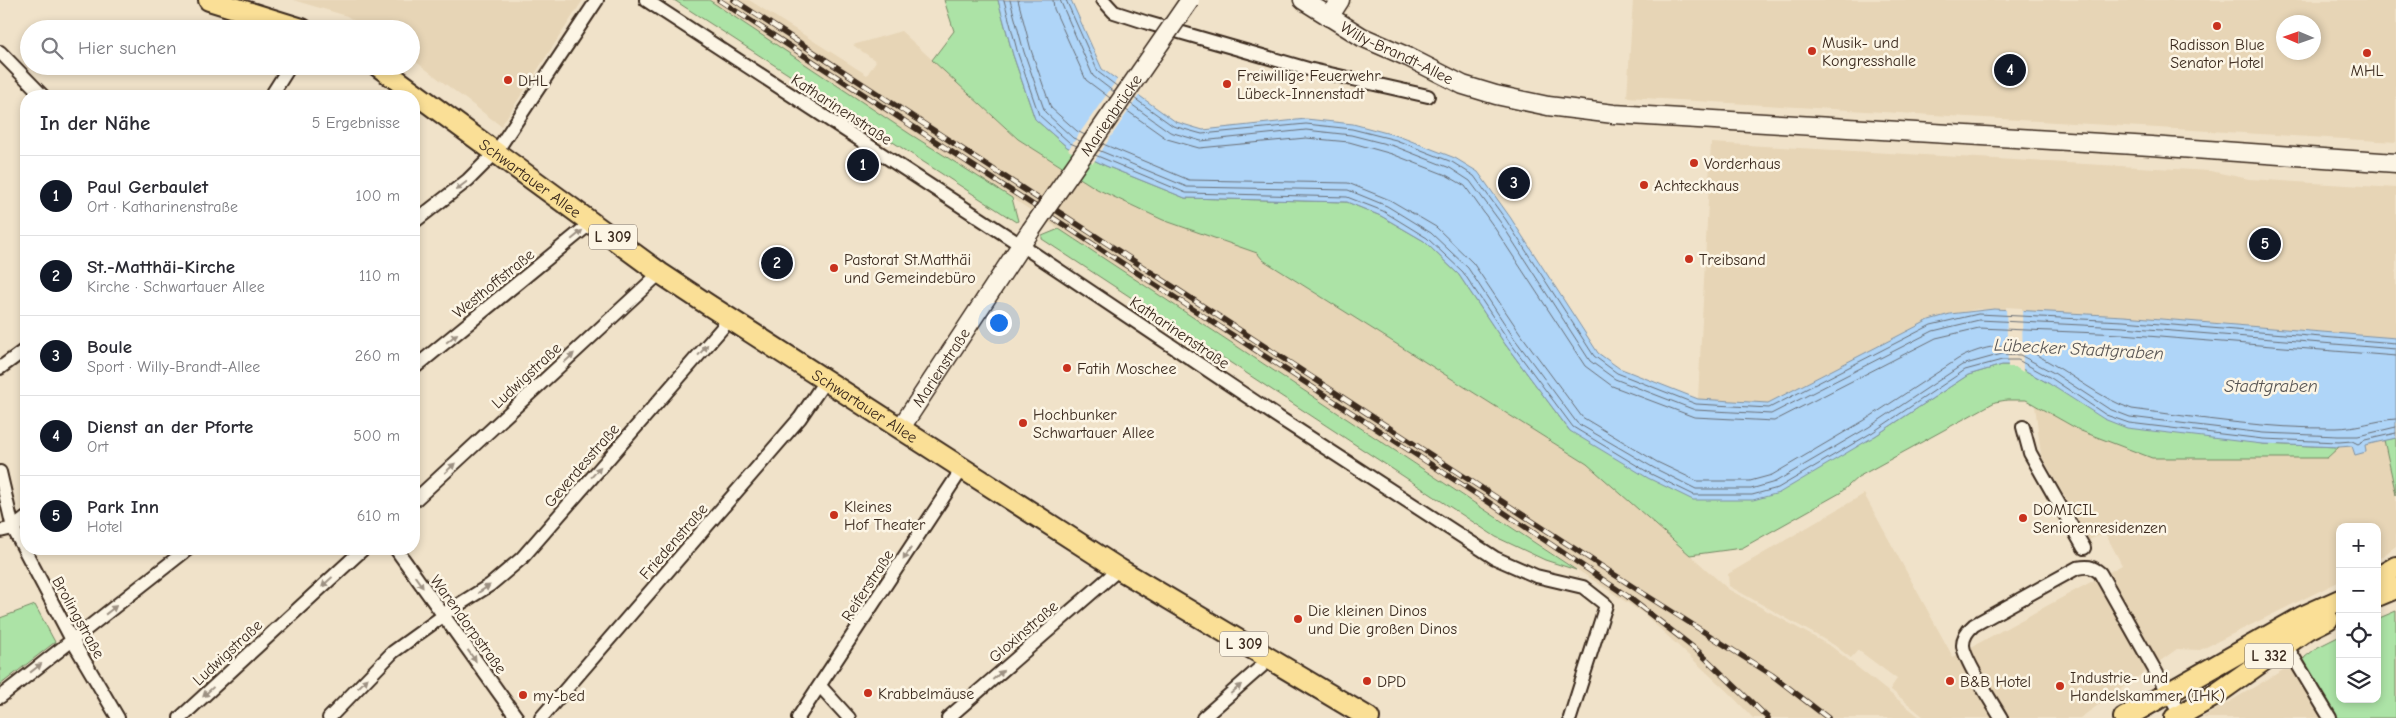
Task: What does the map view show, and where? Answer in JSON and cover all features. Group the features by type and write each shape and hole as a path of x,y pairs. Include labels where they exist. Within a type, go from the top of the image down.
{"main road":[{"path":"209,0 273,20"},
{"name":"Schwartauer Allee","path":"390,75 411,90"},
{"name":"Schwartauer Allee","path":"420,97 660,273 730,319 1119,569 1369,718"},
{"path":"2381,576 2396,567"},
{"path":"2381,583 2396,575"},
{"path":"2381,594 2396,588"},
{"name":"L 332","path":"2124,718 2302,617 2336,602"},
{"name":"L 332","path":"2179,717 2212,697 2312,627 2336,615"}],"street":[{"path":"420,217 468,180 496,152 597,0"},
{"name":"Katharinenstraße","path":"646,0 1021,245 1275,416 1495,558 1536,576 1583,587 1606,605 1570,718"},
{"path":"1103,0 1114,12 1148,23 1308,69 1428,96"},
{"name":"Marienbrücke","path":"1031,230 1190,0"},
{"name":"Willy-Brandt-Allee","path":"1303,0 1362,37 1408,57 1463,85 1496,95 1548,106 1614,114 2142,145 2396,163"},
{"path":"1329,17 1340,0"},
{"path":"0,52 20,72"},
{"path":"22,75 37,90"},
{"path":"274,90 284,75"},
{"name":"Westhoffstraße","path":"420,363 592,222"},
{"name":"Marienstraße","path":"900,429 1031,230"},
{"name":"Ludwigstraße","path":"420,496 660,273"},
{"name":"Geverdesstraße","path":"329,718 394,652 443,615 490,584 522,558 730,319"},
{"path":"0,368 20,353"},
{"name":"Friedenstraße","path":"541,718 800,418 825,381"},
{"path":"2023,427 2030,453 2084,548"},
{"name":"Reiferstraße","path":"798,718 962,469"},
{"name":"Brolingstraße","path":"0,472 6,530 20,553"},
{"path":"6,530 20,522"},
{"name":"Brolingstraße","path":"21,555 118,718"},
{"path":"0,696 180,555"},
{"name":"Ludwigstraße","path":"180,718 357,555"},
{"name":"Warendorpstraße","path":"400,555 516,718"},
{"path":"2001,718 1963,648 1969,630 2077,568 2093,567 2100,573 2169,691 2179,717"},
{"name":"Gloxinstraße","path":"948,718 1119,569"},
{"path":"2286,644 2330,718"},
{"path":"1203,718 1270,659"},
{"path":"820,686 849,718"}],"shaded area":[{"path":"293,0 583,0 501,126 420,65 420,20 353,20 347,16"},
{"path":"709,0 749,0 867,75 876,61 853,45 901,31 1018,139 1097,189 1163,220 1257,253 1263,260 1587,464 1728,589 1832,647 1921,718 1753,718 1643,613 1012,198 910,134"},
{"path":"1633,0 2396,0 2396,142 1627,97"},
{"path":"1711,143 2210,171 2249,179 2396,188 2396,338 2124,316 1977,309 1929,320 1768,403 1698,399"},
{"path":"2035,405 2081,431 2327,458 2339,447 2353,445 2355,454 2365,445 2384,440 2396,495 2396,546 2381,557 2381,523 2336,523 2336,583 2200,650 2177,649 2080,718 1925,718 1890,689 1897,679 1858,650 1851,658 1834,645 1729,586 1728,574 1864,494 1953,657 2122,565 2105,533 2089,540 2041,455"},
{"path":"2305,657 2304,662 2337,718 2202,718"}],"green space":[{"path":"674,0 709,0 910,134 1012,198 1018,221 1016,222"},
{"path":"944,0 998,0 1013,55 1035,119 1067,147 1106,166 1185,198 1347,202 1381,216 1424,241 1459,275 1505,344 1570,431 1875,436 1968,375 2002,365 2015,365 2048,383 2262,444 2339,447 2327,458 2152,458 2081,431 2026,400 2007,400 1995,402 1858,477 1840,493 1742,548 1690,555 1587,464 1263,260 1257,253 1163,220 1097,189 1018,139 932,60 954,31"},
{"path":"1059,229 1576,570 1545,560 1496,537 1042,239 1042,236"},
{"path":"2396,438 2396,495 2384,440"},
{"path":"35,605 55,642 0,685 0,618"},
{"path":"2396,611 2396,718 2337,718 2303,660 2318,647 2336,638 2336,703 2381,703 2381,617"}],"water":[{"name":"Stadtgraben","path":"998,0 1071,0 1102,69 1176,122 1203,130 1306,119 1353,124 1398,136 1455,158 1478,172 1510,217 1598,353 1619,368 1698,399 1768,403 1929,320 1950,314 1994,309 2124,316 2396,338 2396,438 2365,445 2366,452 2355,455 2352,446 2262,444 2127,428 2104,419 2048,383 2015,365 2002,365 1968,375 1875,436 1779,493 1753,500 1693,500 1648,478 1570,431 1505,344 1459,275 1424,241 1381,216 1347,202 1185,198 1106,166 1067,147 1035,119 1013,55"}],"pier":[{"path":"1118,78 1140,94 1093,163 1068,150"},
{"path":"2006,307 2022,308 2023,372 2015,367 2008,367"}],"railway":[{"path":"719,0 1487,501 1627,596 1699,652 1768,718"},
{"path":"734,0 1641,592 1772,675 1828,718"}],"place":[{"name":"Radisson Blue Senator Hotel","path":"2217,26"},
{"name":"Musik- und Kongresshalle","path":"1812,51"},
{"name":"MHL","path":"2367,53"},
{"name":"Dienst an der Pforte","path":"2010,70"},
{"name":"DHL","path":"508,80"},
{"name":"Freiwillige Feuerwehr Lübeck-Innenstadt","path":"1227,84"},
{"name":"Vorderhaus","path":"1694,163"},
{"name":"Paul Gerbaulet","path":"863,165"},
{"name":"Boule","path":"1514,183"},
{"name":"Achteckhaus","path":"1644,185"},
{"name":"Park Inn","path":"2265,244"},
{"name":"Treibsand","path":"1689,259"},
{"name":"St.-Matthäi-Kirche","path":"777,263"},
{"name":"Pastorat St.Matthäi und Gemeindebüro","path":"834,268"},
{"name":"Fatih Moschee","path":"1067,368"},
{"name":"Hochbunker Schwartauer Allee","path":"1023,423"},
{"name":"Kleines Hof Theater","path":"834,515"},
{"name":"DOMICIL Seniorenresidenzen","path":"2023,518"},
{"name":"Die kleinen Dinos und Die großen Dinos","path":"1298,619"},
{"name":"DPD","path":"1367,681"},
{"name":"B&B Hotel","path":"1950,681"},
{"name":"Industrie- und Handelskammer (IHK)","path":"2060,686"},
{"name":"Krabbelmäuse","path":"868,693"},
{"name":"my-bed","path":"523,695"}],"water label":[{"name":"Lübecker Stadtgraben","path":"2079,349"}]}
